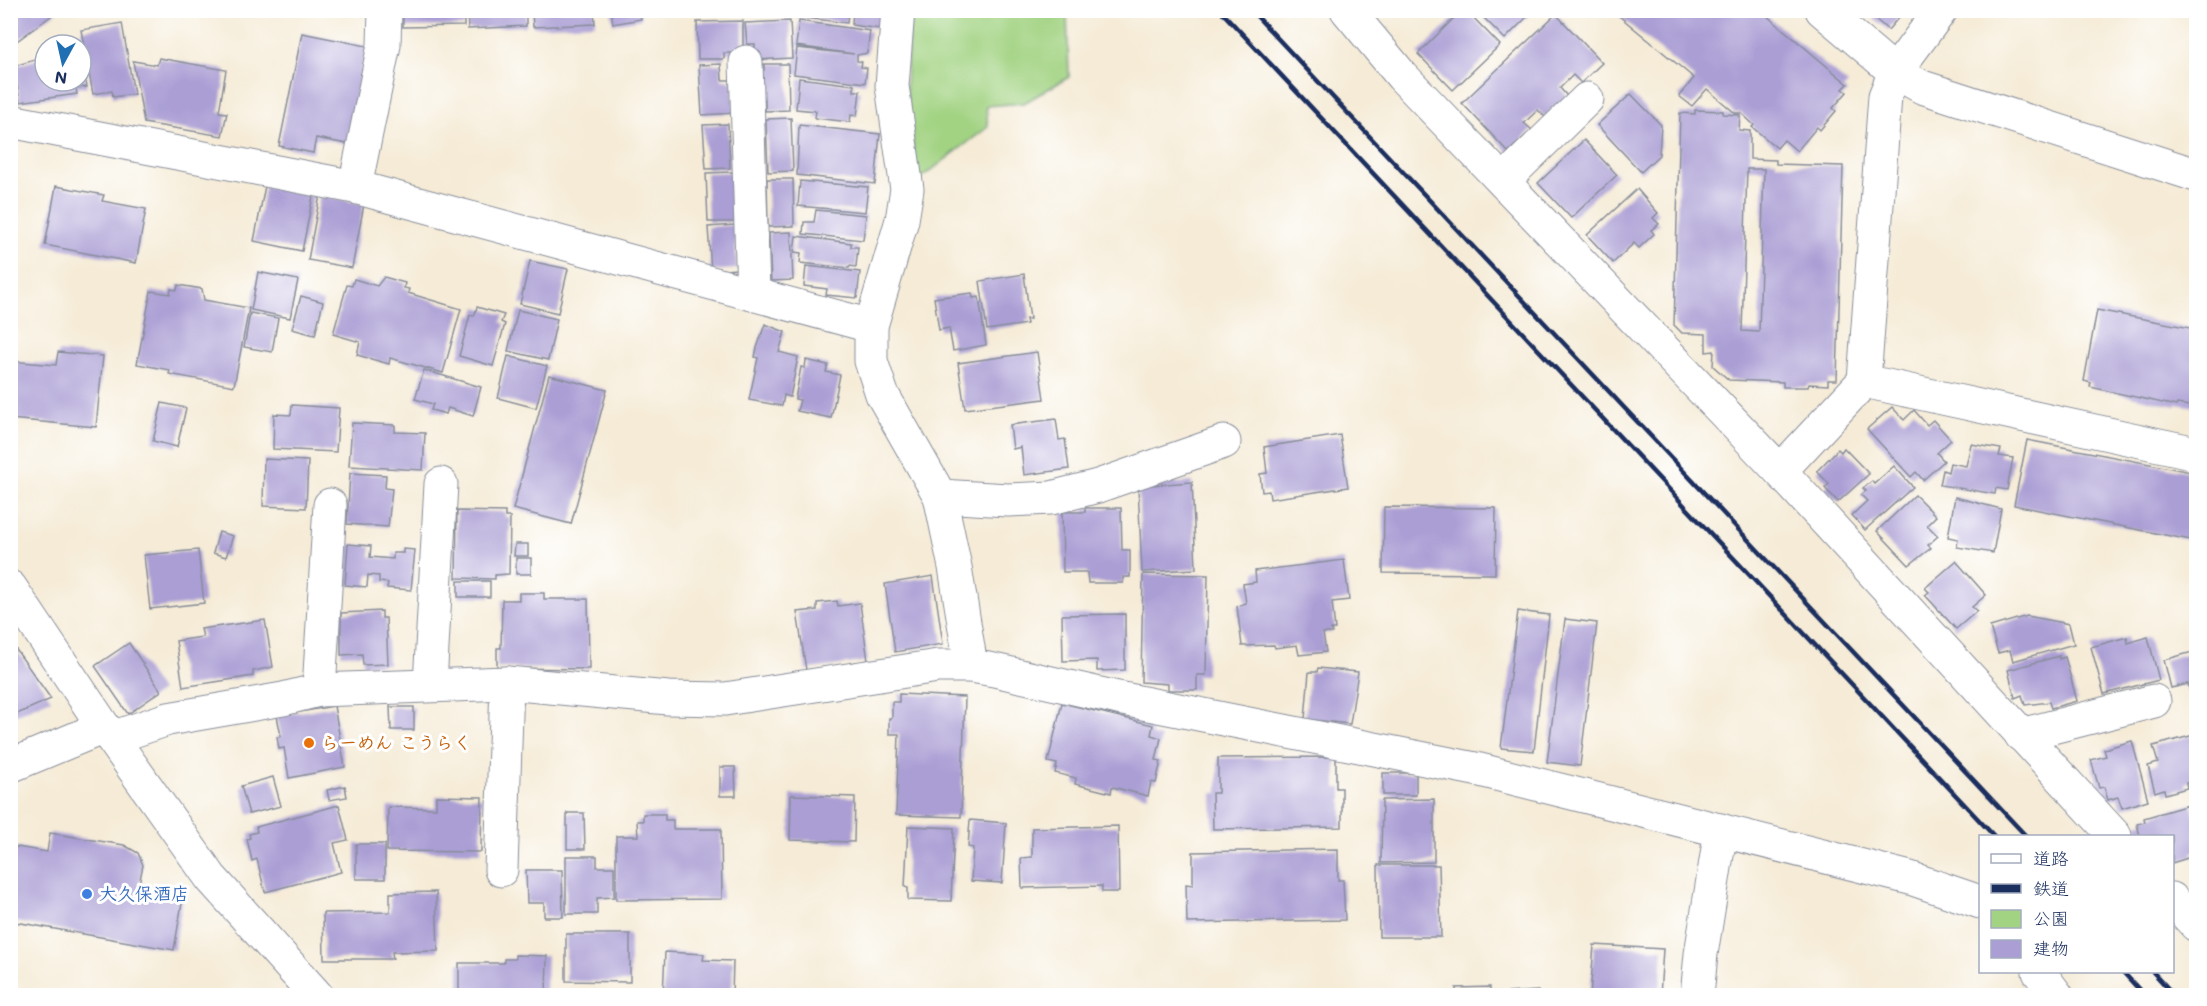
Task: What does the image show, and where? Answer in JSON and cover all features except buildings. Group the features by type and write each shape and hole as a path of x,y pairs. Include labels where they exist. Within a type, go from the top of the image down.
{"street":[{"path":"355,187 384,45 385,10"},
{"path":"898,10 892,86 907,189 902,220 871,326 871,361 882,394 940,496 955,567 971,666"},
{"path":"1347,10 1402,76 1780,471 2113,835"},
{"path":"1822,10 1895,72 1922,87 2196,175"},
{"path":"1780,471 1864,381 1885,96 1895,72 1941,10"},
{"path":"746,63 753,294"},
{"path":"1503,181 1587,99"},
{"path":"10,121 355,187 871,326"},
{"path":"1864,381 2196,453"},
{"path":"940,496 1008,500 1052,498 1098,486 1224,442"},
{"path":"430,684 441,484"},
{"path":"319,690 330,505"},
{"path":"10,587 108,733 211,878 317,996"},
{"path":"10,765 108,733 168,718 283,699 319,690 507,682 668,698 725,699 938,666 971,666 1129,701 1480,770 1910,878 1979,902"},
{"path":"501,870 507,682"},
{"path":"2021,735 2154,701"},
{"path":"1697,996 1701,954 1721,830"},
{"path":"2174,896 2196,889"},
{"path":"2174,899 2196,925"},
{"path":"2040,973 2057,996"}],"green space":[{"path":"910,11 1067,11 1069,77 1024,103 986,106 988,127 917,181 906,86"}],"railway":[{"path":"1220,10 1993,835"},
{"path":"1251,10 2025,835"},
{"path":"2124,973 2145,996"},
{"path":"2154,973 2175,996"}],"place":[{"name":"らーめん こうらく","path":"309,743"},
{"name":"大久保酒店","path":"87,894"}]}
